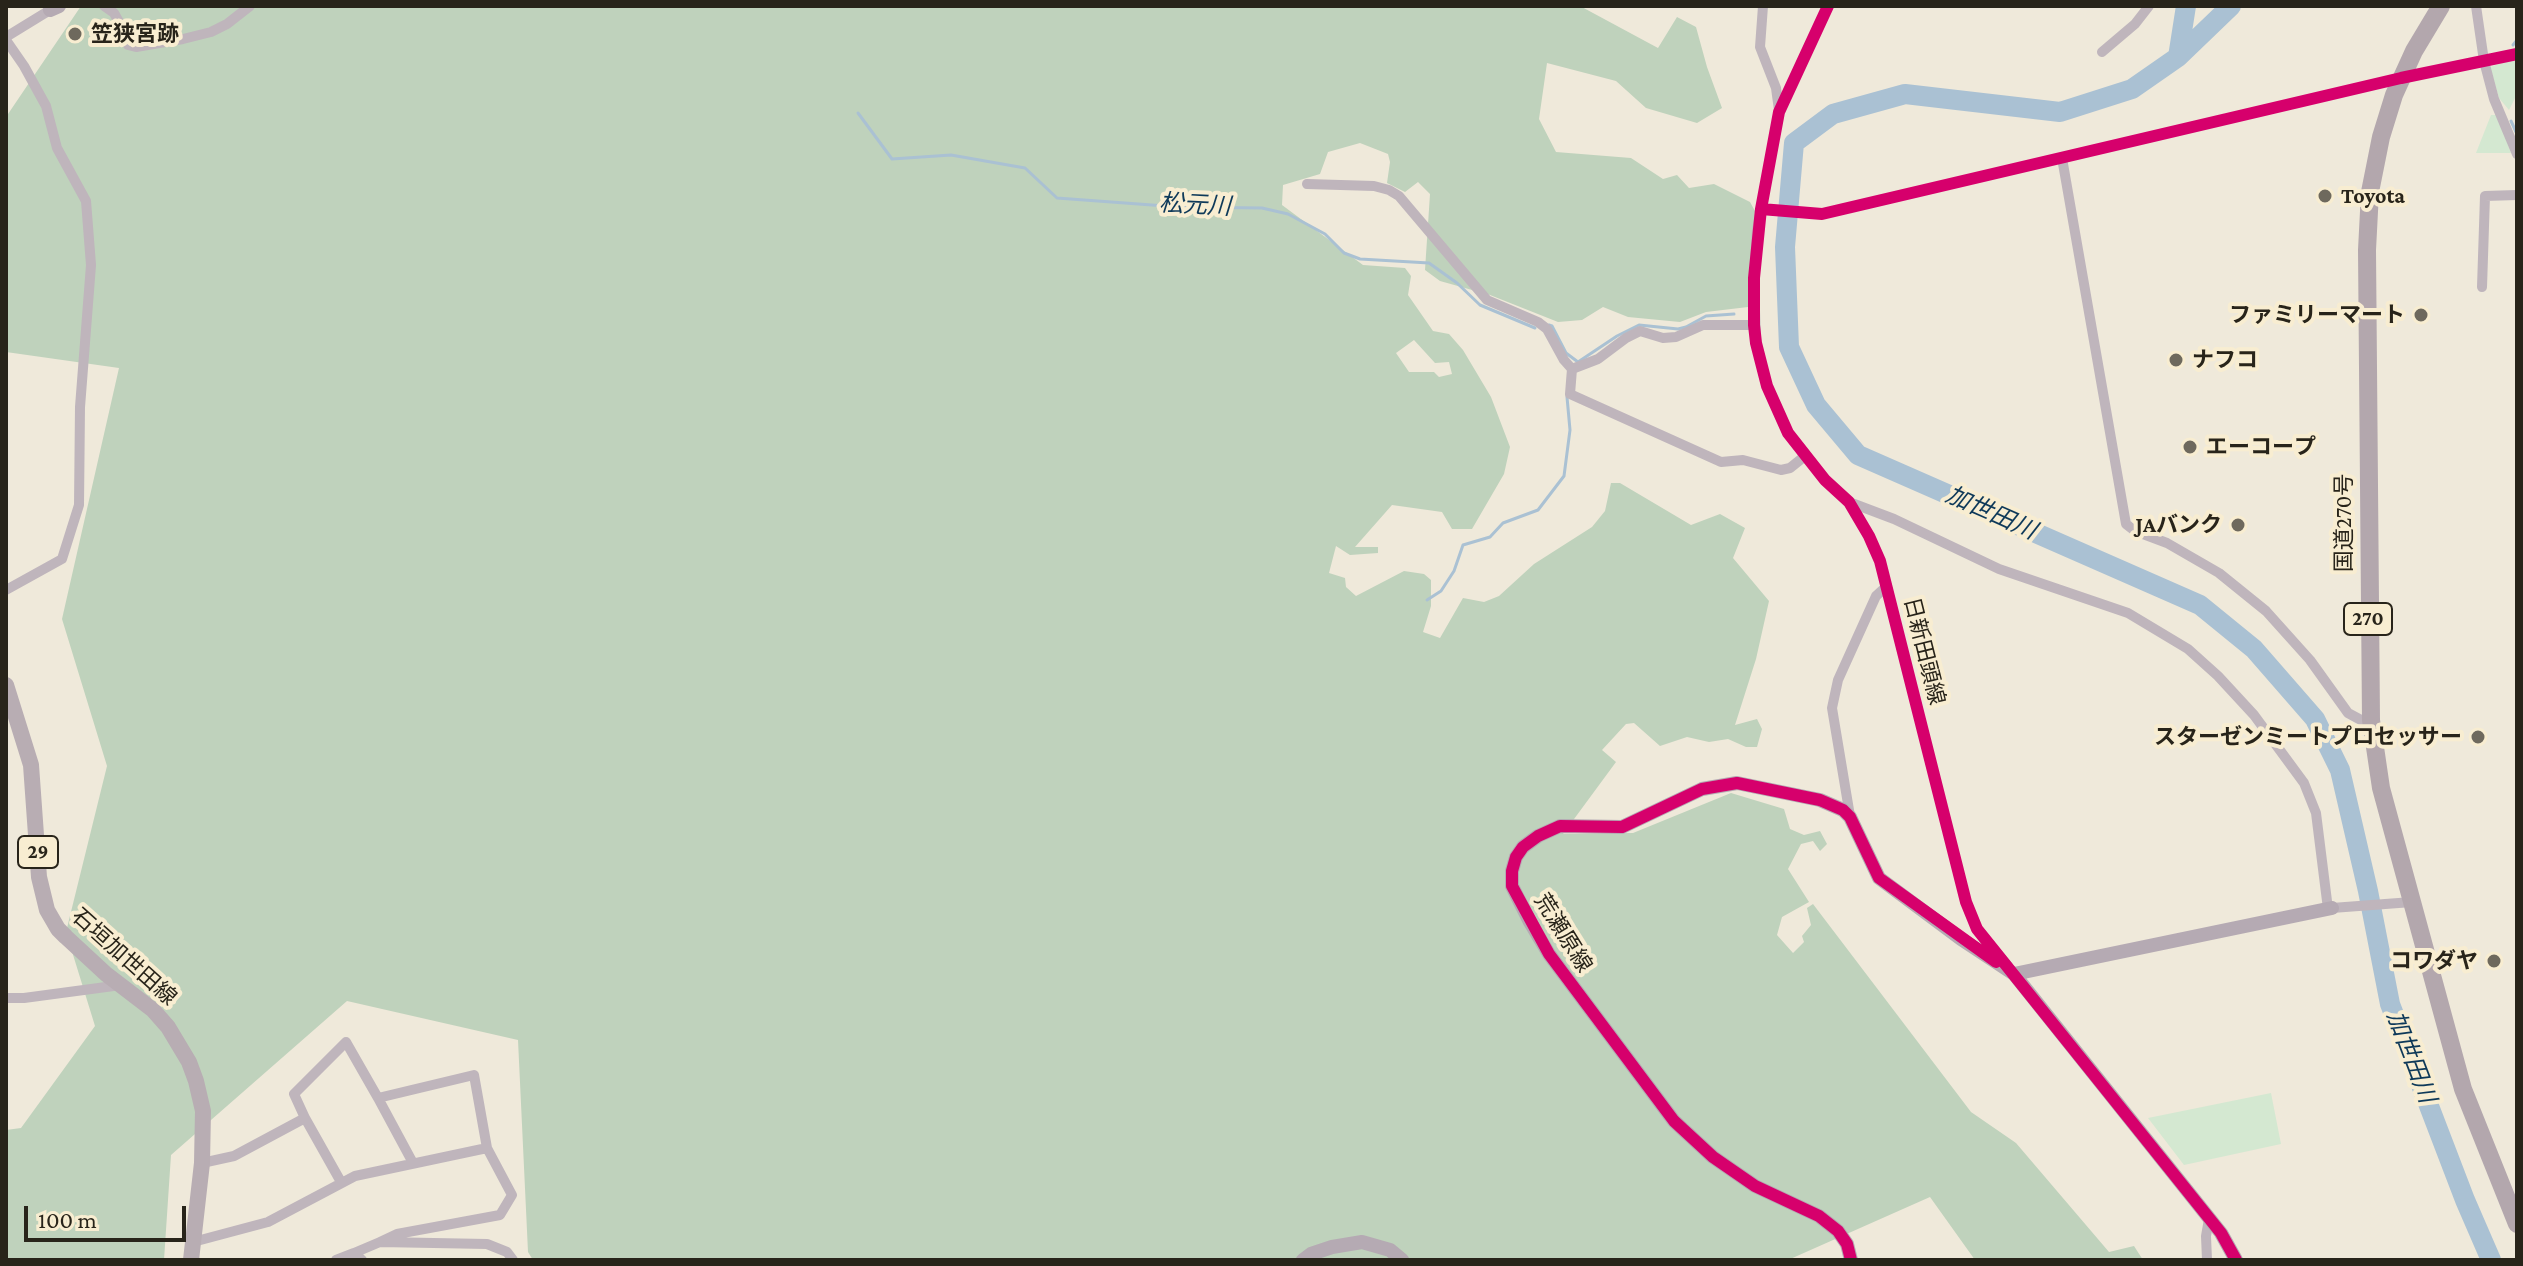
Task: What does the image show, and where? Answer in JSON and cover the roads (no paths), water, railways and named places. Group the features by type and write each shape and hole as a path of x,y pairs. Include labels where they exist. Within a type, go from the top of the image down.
{"highway":[{"name":"国道270号","path":"2441,6 2401,78 2381,137 2370,192 2368,609 2371,720 2381,788 2405,903 2463,1089 2517,1224"}],"main road":[{"name":"石垣加世田線","path":"7,690 31,765 39,877 47,910 58,929 106,974 153,1010 168,1027 189,1062 200,1094 203,1111 202,1163 191,1260"}],"street":[{"path":"104,6 114,13 128,45 136,47 211,32 250,6"},
{"path":"1763,6 1760,47 1776,88 1779,112"},
{"name":"日新田頭線","path":"1828,6 1779,112 1754,278 1757,352 1767,386 1788,433 1825,480 1849,502 1880,561 1966,902 1977,929 2221,1233 2236,1260"},
{"path":"2102,52 2135,24 2149,6"},
{"path":"2476,6 2484,61 2494,99 2517,154"},
{"path":"6,590 62,559 79,505 80,407 91,265 86,201 57,148 46,106 6,38 53,7"},
{"path":"1764,209 1820,214 2401,78 2517,54"},
{"path":"2062,158 2126,524 2219,573 2266,611 2310,660 2348,713 2361,720 2371,720"},
{"path":"1307,184 1374,186 1399,196 1487,300 1547,329 1572,369 1570,394 1721,462 1743,460 1781,470 1790,468 1805,456"},
{"path":"2482,287 2485,196 2517,195"},
{"path":"1572,369 1598,359 1640,331 1663,338 1676,337 1703,325 1754,325"},
{"path":"1849,502 1894,519 1999,569 2128,613 2188,649 2254,715 2304,783 2316,813 2330,909"},
{"path":"1887,586 1876,596 1838,680 1832,708 1850,817 1879,878 2014,974 2330,909 2405,903"},
{"name":"荒瀬原線","path":"1850,817 1843,810 1820,800 1737,783 1702,789 1622,827 1560,826 1538,836 1523,847 1516,857 1512,886 1549,954 1674,1121 1713,1157 1755,1186 1819,1216 1838,1231 1847,1244 1851,1260"},
{"path":"6,998 121,985"},
{"path":"341,1182 294,1094 346,1042 413,1163"},
{"path":"336,1260 358,1256 397,1234 500,1215 512,1195 487,1148 474,1075 378,1098"},
{"path":"202,1163 234,1156 305,1118"},
{"path":"193,1242 268,1222 355,1176 487,1148"},
{"path":"2207,1260 2209,1219"},
{"path":"380,1242 487,1244 507,1252 513,1260"},
{"path":"1303,1260 1332,1247 1362,1242 1390,1250 1402,1260"}],"waterway":[{"path":"2178,57 2186,6"},
{"name":"加世田川","path":"2231,6 2178,57 2132,89 2060,112 1905,94 1833,114 1794,143 1785,247 1789,347 1816,405 1858,455 2200,605 2254,649 2315,719 2340,770 2390,1004 2491,1260"},
{"path":"2513,45 2517,40"},
{"name":"松元川","path":"858,113 892,159 951,155 1025,168 1057,198 1179,207 1262,208 1288,214 1325,234 1344,253 1360,259 1429,263 1480,305 1535,328"},
{"path":"2511,121 2517,134"},
{"name":"松元川","path":"1549,325 1566,353 1578,362 1639,325 1678,329 1706,316 1734,314"},
{"path":"1427,600 1441,591 1454,571 1463,545 1490,537 1503,523 1538,510 1564,476 1570,430 1567,397"}],"place":[{"name":"笠狭宮跡","path":"75,34"},
{"name":"Toyota","path":"2325,196"},
{"name":"ファミリーマート","path":"2421,315"},
{"name":"ナフコ","path":"2176,360"},
{"name":"エーコープ","path":"2190,447"},
{"name":"JAバンク","path":"2238,525"},
{"name":"スターゼンミートプロセッサー","path":"2478,737"},
{"name":"コワダヤ","path":"2494,961"}]}
